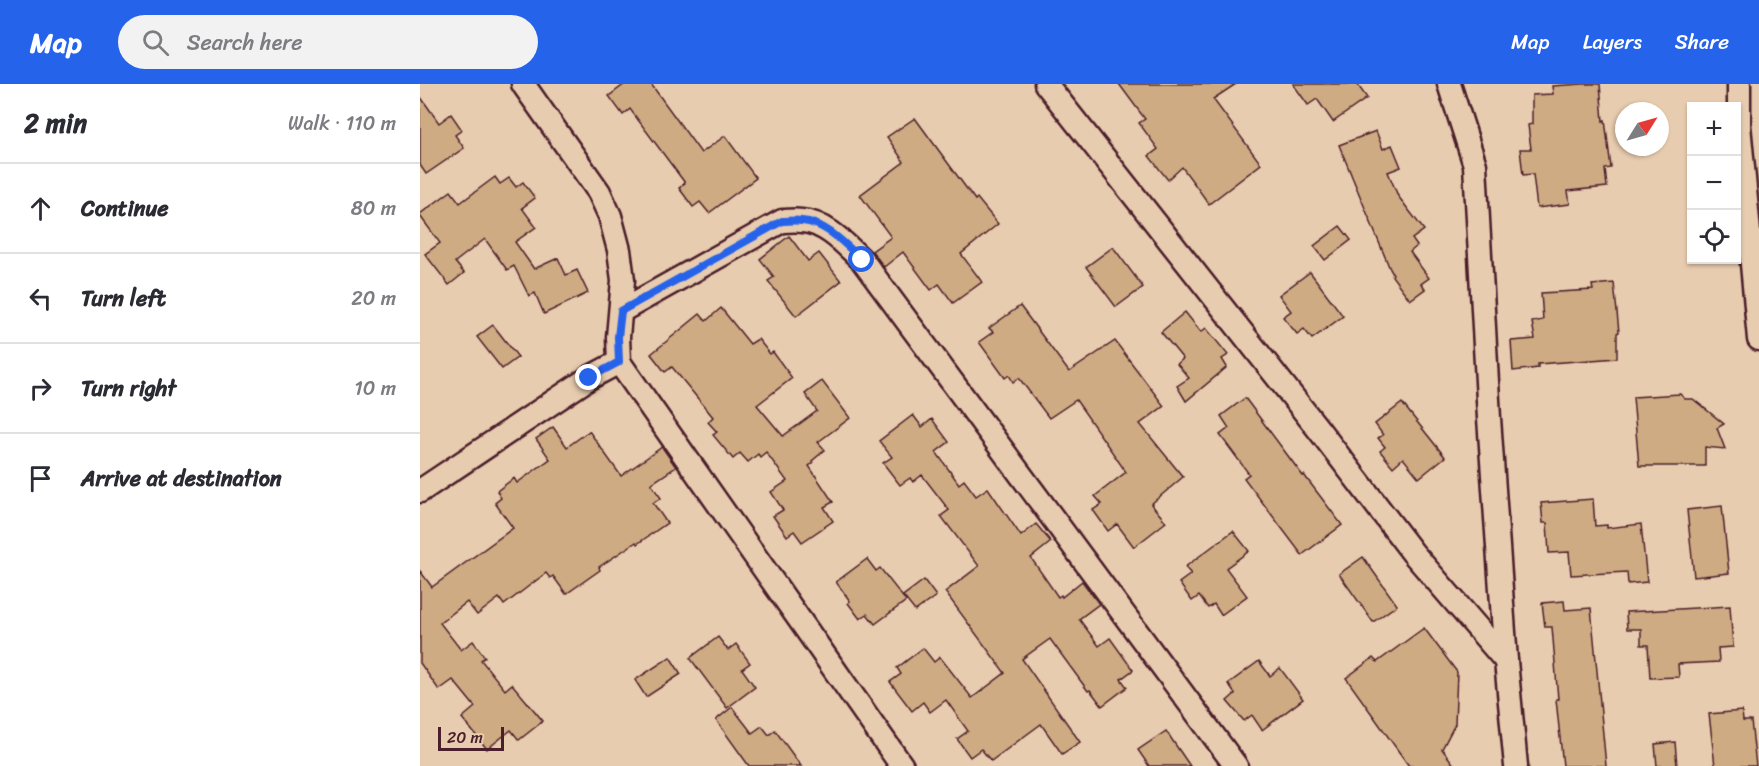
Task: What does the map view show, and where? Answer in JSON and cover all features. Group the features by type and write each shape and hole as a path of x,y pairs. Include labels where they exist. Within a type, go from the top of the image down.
{"street":[{"path":"523,84 599,192 609,216 619,250 623,280 618,337 619,362 902,766"},
{"path":"1046,84 1413,553 1506,661"},
{"path":"1449,84 1475,165 1489,418 1506,661 1516,766"},
{"path":"1739,84 1739,125 1759,339"},
{"path":"621,311 782,221 803,220 819,225 842,241 862,260 1236,766"},
{"path":"420,491 589,378 619,362"}],"building":[{"path":"625,84 651,84 701,153 725,136 756,178 709,213 700,202 693,207 679,188 685,183 630,109 623,115 609,96"},
{"path":"1119,84 1236,84 1213,99 1261,164 1209,204 1182,167 1168,180 1149,156 1158,149 1139,123 1145,119"},
{"path":"1293,84 1357,84 1367,98 1333,122 1317,99 1308,105"},
{"path":"1600,84 1603,121 1605,120 1611,168 1605,169 1607,187 1568,191 1570,204 1537,208 1533,174 1523,175 1520,149 1531,149 1528,125 1532,124 1532,95 1553,94 1552,86"},
{"path":"420,96 439,123 451,114 462,130 455,135 464,148 426,174 420,165"},
{"path":"915,118 975,200 977,198 998,224 961,254 982,282 953,303 939,284 931,290 903,252 884,267 872,251 891,237 860,195 904,162 887,137"},
{"path":"1376,131 1383,149 1392,145 1401,167 1388,172 1398,196 1424,230 1412,239 1417,246 1410,252 1429,278 1421,284 1425,289 1410,300 1392,276 1339,145"},
{"path":"495,177 500,184 509,178 516,187 523,182 535,198 522,208 536,227 515,242 534,269 558,258 566,275 577,270 588,293 544,314 535,293 529,296 514,266 507,270 485,239 455,262 464,273 449,285 425,254 440,243 420,214 451,191 460,203"},
{"path":"1340,226 1351,240 1325,260 1314,246"},
{"path":"789,236 808,261 819,253 841,281 796,316 768,281 774,277 760,259"},
{"path":"1113,247 1143,287 1116,307 1086,267"},
{"path":"1310,272 1343,316 1312,339 1304,329 1297,334 1283,317 1291,311 1279,295"},
{"path":"1614,283 1619,332 1617,333 1617,358 1538,364 1538,368 1513,371 1511,341 1535,339 1532,322 1543,320 1541,293 1593,290 1592,285"},
{"path":"1020,306 1069,372 1115,341 1164,406 1140,424 1183,477 1151,504 1166,522 1134,547 1117,524 1108,531 1093,510 1102,504 1095,496 1126,472 1076,400 1049,418 1019,378 1013,382 1009,375 1005,378 979,342 993,332 989,328"},
{"path":"721,308 750,344 758,339 770,354 773,352 792,378 757,405 783,436 817,411 805,394 822,381 850,418 818,442 825,450 809,466 833,502 824,507 833,521 802,542 794,531 787,536 773,516 783,510 771,492 787,481 766,452 760,457 758,454 748,462 740,453 733,459 713,435 717,432 708,422 713,417 672,367 665,372 651,354 700,314 706,321"},
{"path":"1185,312 1201,332 1206,328 1228,355 1222,359 1227,367 1186,401 1177,386 1189,378 1177,364 1183,359 1161,332"},
{"path":"493,325 518,357 502,369 477,337"},
{"path":"1680,394 1685,399 1693,399 1724,424 1717,428 1725,449 1705,447 1705,466 1639,466 1633,397"},
{"path":"1245,398 1342,525 1302,555 1244,478 1249,474 1220,435 1229,428 1221,416"},
{"path":"1402,403 1445,457 1419,478 1403,458 1393,467 1380,451 1385,447 1378,438 1383,435 1375,424"},
{"path":"913,415 922,427 932,419 949,442 936,452 959,484 964,480 976,496 988,488 1021,536 1036,524 1051,542 1031,558 1058,597 1061,595 1062,597 1082,581 1099,604 1079,619 1099,646 1110,638 1133,670 1121,679 1127,687 1102,706 1090,690 1088,691 1050,639 1022,659 1080,742 1062,754 1041,724 991,761 981,749 970,757 957,739 968,731 946,700 930,712 923,702 912,711 890,682 901,674 897,668 923,648 934,662 940,657 972,698 1005,673 945,592 979,566 941,516 949,510 922,475 913,482 910,478 900,485 883,463 892,457 879,441"},
{"path":"553,427 567,447 589,431 621,476 662,447 676,467 651,484 661,498 653,503 667,523 599,567 600,570 566,594 553,576 550,578 546,573 504,605 499,598 477,615 467,602 440,623 461,650 473,641 485,657 481,660 505,690 512,684 543,721 519,740 511,730 487,749 462,718 475,707 453,680 439,690 420,663 420,571 432,587 513,528 495,503 501,498 497,491 514,478 517,483 550,459 536,439"},
{"path":"1593,499 1595,526 1607,525 1607,528 1641,524 1647,582 1628,584 1627,572 1571,575 1569,552 1549,553 1547,523 1543,523 1541,503"},
{"path":"1722,506 1729,573 1694,577 1687,510"},
{"path":"1233,531 1249,551 1226,568 1247,596 1221,615 1214,604 1208,608 1199,596 1192,601 1179,583 1191,574 1185,567"},
{"path":"1363,557 1397,605 1373,622 1339,574"},
{"path":"867,559 876,571 880,568 906,601 875,624 867,614 860,619 836,582"},
{"path":"924,580 936,596 915,611 903,596"},
{"path":"1564,601 1565,610 1591,608 1606,766 1563,766 1552,627 1545,627 1542,603"},
{"path":"1730,606 1733,647 1718,648 1719,662 1678,664 1679,677 1650,678 1648,645 1641,645 1641,629 1627,629 1626,612"},
{"path":"1424,628 1457,672 1455,724 1442,749 1455,766 1409,766 1346,678 1373,658 1377,662"},
{"path":"718,637 728,650 736,644 750,663 742,669 755,687 727,708 690,658"},
{"path":"670,657 681,674 646,697 635,680"},
{"path":"1259,661 1270,676 1280,668 1303,699 1262,730 1252,715 1244,721 1227,701 1235,694 1228,684"},
{"path":"732,707 752,733 762,726 769,735 775,730 801,766 749,766 716,720"},
{"path":"1742,711 1743,721 1751,721 1756,766 1715,766 1709,714"},
{"path":"1166,731 1190,766 1149,766 1138,750"},
{"path":"1675,742 1677,766 1657,766 1655,744"}],"route":[{"path":"589,378 619,362 618,337 621,311 782,221 803,220 819,225 842,241 862,260"}]}
